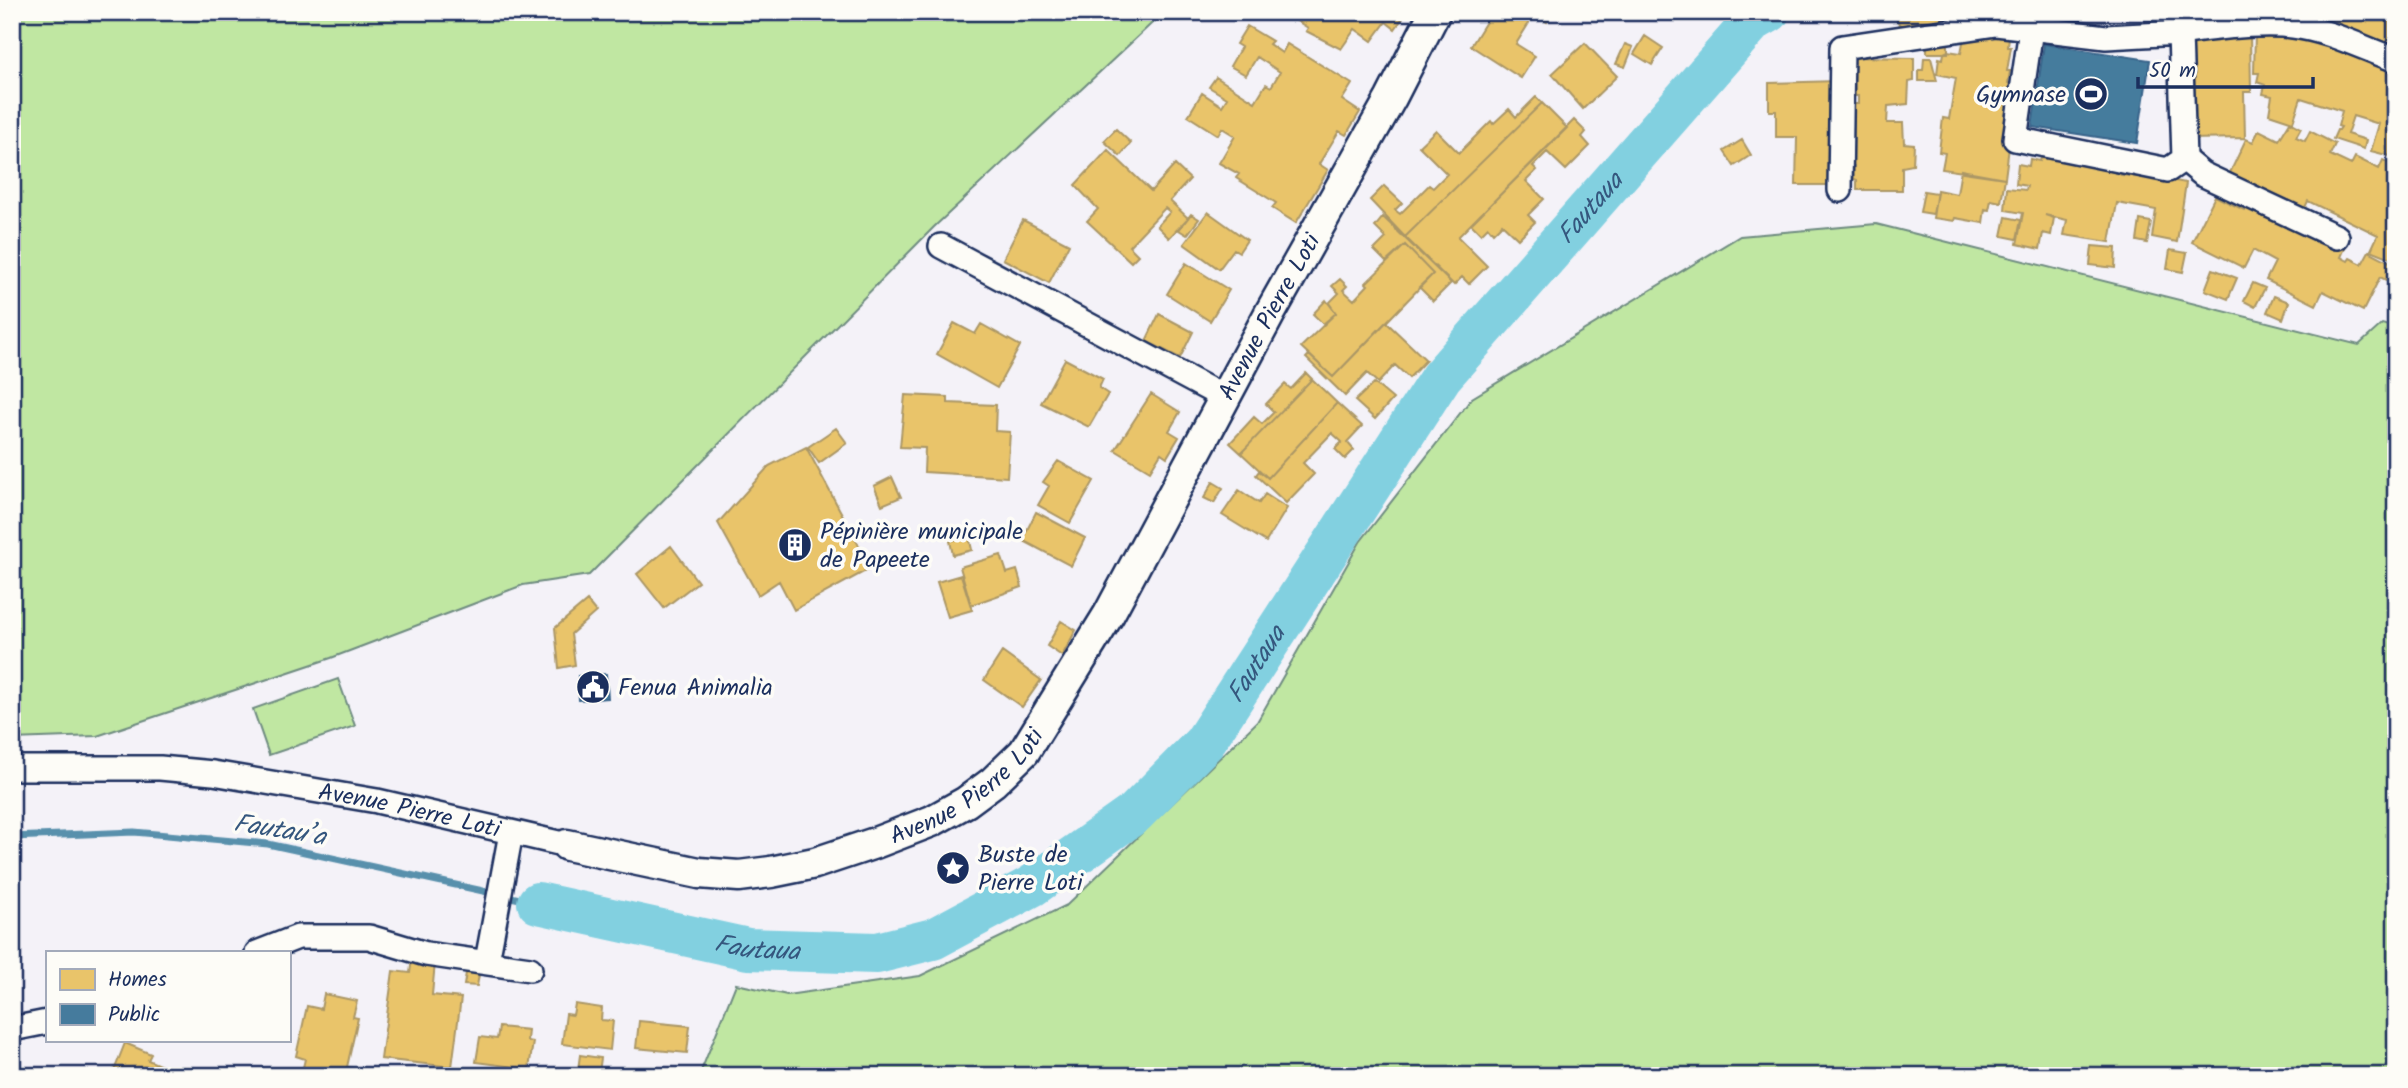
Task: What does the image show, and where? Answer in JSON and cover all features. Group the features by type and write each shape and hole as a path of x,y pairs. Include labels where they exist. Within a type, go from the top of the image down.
{"main road":[{"name":"Avenue Pierre Loti","path":"568,845 698,873 739,876 815,863 875,843 932,821 966,802 993,782 1024,752 1109,614 1385,110 1435,12"}],"street":[{"path":"1840,190 1842,47 1996,23 2106,37 2155,23 2179,33 2212,28 2291,26 2343,40 2396,60"},
{"path":"2031,29 2015,139 2168,170 2184,159"},
{"path":"2179,33 2184,159 2202,174 2337,237"},
{"path":"941,246 1225,398"},
{"name":"Avenue Pierre Loti","path":"12,768 160,768 213,773 377,801 568,845"},
{"path":"487,961 511,833"},
{"path":"262,951 298,937 369,937 426,954 530,969"},
{"path":"12,1029 46,1022"}],"green space":[{"path":"12,12 1164,12 934,227 589,575 523,585 331,658 97,736 12,739"},
{"path":"1876,224 2359,345 2382,324 2396,328 2396,1076 699,1076 736,984 787,995 920,976 1067,905 1257,722 1360,542 1472,398 1740,236"},
{"path":"338,679 355,726 269,755 253,709"}],"building: Homes":[{"path":"1296,12 1407,12 1395,29 1386,22 1372,41 1355,29 1341,49 1306,31 1308,28 1292,18"},
{"path":"1492,12 1512,12 1529,23 1516,44 1535,56 1521,78 1471,46"},
{"path":"1532,12 1553,12 1547,22"},
{"path":"1892,12 1989,12 1963,16 1963,21 1939,26 1937,21 1903,30"},
{"path":"2183,12 2292,12 2293,21 2183,25"},
{"path":"2316,12 2396,12 2396,53 2325,28 2329,16"},
{"path":"1247,26 1272,41 1269,44 1282,53 1287,44 1352,84 1342,100 1360,112 1346,135 1339,131 1319,164 1328,170 1296,223 1272,208 1276,203 1236,178 1239,174 1219,163 1235,136 1222,128 1218,135 1188,116 1202,93 1222,106 1227,98 1209,87 1216,77 1255,102 1266,84 1271,87 1280,72 1257,57 1246,75 1230,66 1241,47 1236,44"},
{"path":"2294,30 2396,64 2394,157 2371,151 2379,124 2353,116 2347,134 2366,140 2364,149 2333,139 2341,127 2338,126 2342,111 2301,98 2293,122 2269,114 2272,96 2263,94 2265,85 2257,82 2259,73 2254,73 2255,32"},
{"path":"1965,32 2009,37 2008,47 2011,47 2008,83 2017,85 2005,178 1942,169 1945,153 1939,152 1943,118 1949,119 1956,78 1937,74 1939,58 1943,59 1944,53 1948,51 1961,53"},
{"path":"2250,32 2251,92 2244,92 2245,138 2188,139 2186,36"},
{"path":"1645,36 1663,48 1652,65 1634,54"},
{"path":"1927,38 1948,42 1948,53 1927,53"},
{"path":"1585,43 1617,76 1583,109 1552,74"},
{"path":"1625,44 1633,47 1625,67 1616,64"},
{"path":"1847,57 1914,58 1914,81 1909,82 1908,104 1888,106 1887,123 1903,123 1904,143 1914,144 1913,165 1902,167 1902,190 1857,190 1854,166 1845,166 1846,104 1858,104 1854,82 1847,83"},
{"path":"1924,58 1931,58 1937,81 1919,81 1919,70 1923,70"},
{"path":"1837,81 1836,185 1796,185 1797,137 1776,137 1776,111 1769,111 1769,83"},
{"path":"1536,97 1542,103 1405,237 1370,200 1384,186 1402,203 1395,210 1400,214 1429,185 1433,188 1447,174 1419,146 1436,130 1459,153 1491,121 1493,124 1509,109 1516,117"},
{"path":"1542,103 1567,128 1458,237 1487,266 1469,284 1462,277 1454,285 1405,237"},
{"path":"1574,120 1586,132 1582,137 1590,146 1566,170 1547,152 1533,166 1537,170 1526,181 1544,199 1528,215 1535,222 1518,239 1502,224 1493,233 1488,227 1481,234 1471,224"},
{"path":"2290,122 2301,128 2296,137 2305,141 2310,131 2335,144 2330,155 2351,165 2355,157 2379,169 2383,160 2396,166 2396,248 2391,258 2371,250 2378,235 2308,201 2302,214 2228,177 2246,139 2253,142 2259,130 2279,140"},
{"path":"1116,129 1131,143 1120,156 1104,141"},
{"path":"1742,140 1751,155 1734,166 1724,151"},
{"path":"1108,150 1151,191 1175,165 1190,179 1170,201 1188,218 1169,238 1157,226 1170,212 1165,208 1129,246 1138,255 1131,262 1087,221 1098,209 1075,185"},
{"path":"2055,151 2123,162 2121,175 2147,178 2148,174 2175,178 2175,181 2186,183 2177,242 2152,237 2156,210 2117,203 2110,242 2064,235 2067,220 2045,215 2054,218 2051,235 2043,233 2040,249 2017,244 2023,213 2005,210 2007,188 2026,190 2027,186 2016,184 2018,164 2029,166 2030,159 2054,160"},
{"path":"1961,170 2005,178 2001,202 1991,200 1989,210 1985,209 1983,223 1955,218 1954,221 1933,218 1937,190 1957,194"},
{"path":"1924,191 1937,193 1933,214 1920,212"},
{"path":"2215,196 2244,210 2249,200 2345,248 2341,257 2348,261 2350,258 2362,264 2369,251 2396,265 2396,270 2390,282 2380,277 2363,311 2323,291 2316,305 2266,280 2275,262 2253,250 2244,268 2192,242"},
{"path":"1208,212 1247,240 1239,252 1234,249 1219,269 1184,244"},
{"path":"1191,214 1199,219 1187,235 1179,230"},
{"path":"1383,217 1451,283 1433,301 1419,287 1433,274 1405,245 1386,262 1374,250 1386,238 1375,227"},
{"path":"2006,217 2021,220 2017,239 2002,236"},
{"path":"1023,220 1069,244 1049,283 1003,259"},
{"path":"2140,220 2151,222 2147,243 2137,241"},
{"path":"1405,245 1433,274 1333,377 1301,347 1336,313 1329,303 1339,293 1332,286 1340,279 1347,286 1343,290 1354,300 1368,285 1366,283"},
{"path":"2092,246 2116,248 2115,268 2090,265"},
{"path":"2170,250 2187,253 2183,272 2167,269"},
{"path":"1186,263 1229,290 1210,321 1167,294"},
{"path":"2213,269 2237,278 2228,299 2205,290"},
{"path":"2253,283 2265,288 2255,307 2244,301"},
{"path":"2274,296 2289,302 2283,319 2267,312"},
{"path":"1326,300 1336,313 1323,324 1313,314"},
{"path":"1159,314 1193,332 1180,358 1146,341"},
{"path":"1386,322 1426,360 1409,378 1395,365 1378,383 1367,373 1345,396 1306,358 1309,355 1333,377"},
{"path":"954,323 975,334 981,324 1020,346 997,388 937,354"},
{"path":"1065,359 1103,379 1099,388 1108,394 1089,427 1041,403"},
{"path":"1306,373 1312,379 1241,453 1230,443 1254,417 1262,424 1274,412 1266,404 1285,384 1291,389"},
{"path":"1312,379 1337,403 1268,478 1241,453"},
{"path":"1374,383 1393,399 1375,419 1355,401"},
{"path":"1151,394 1180,412 1169,431 1179,437 1167,457 1161,453 1150,471 1115,450"},
{"path":"905,395 948,397 948,403 996,405 995,431 1010,432 1007,477 924,472 925,448 900,447"},
{"path":"1337,403 1362,426 1347,442 1354,450 1345,459 1335,449 1342,442 1332,433 1303,463 1314,474 1286,503 1256,475 1259,471 1268,478"},
{"path":"836,428 847,443 819,463 808,447"},
{"name":"Pépinière municipale de Papeete","path":"806,447 871,568 794,610 779,581 758,595 718,523 769,466"},
{"path":"1058,461 1094,481 1070,523 1038,505 1049,486 1043,482"},
{"path":"892,477 901,497 882,505 874,486"},
{"path":"1213,482 1223,488 1214,503 1204,498"},
{"path":"1239,490 1259,503 1265,494 1287,508 1266,542 1222,515"},
{"path":"1036,512 1085,538 1071,566 1022,540"},
{"path":"969,536 972,550 953,555 950,541"},
{"path":"671,546 698,582 664,608 637,574"},
{"path":"1001,555 1007,573 1017,570 1022,587 971,605 960,567"},
{"path":"961,575 972,610 948,617 937,582"},
{"path":"587,601 596,612 571,634 575,665 559,668 555,628"},
{"path":"1061,621 1076,630 1062,656 1047,646"},
{"path":"1002,652 1041,680 1022,707 984,680"},
{"path":"412,959 435,962 432,995 461,998 452,1067 381,1059 393,971 410,973"},
{"path":"467,967 480,969 477,986 464,985"},
{"path":"324,994 357,1001 353,1017 358,1018 347,1067 353,1068 351,1076 301,1076 305,1059 296,1056 307,1006 321,1009"},
{"path":"575,1004 602,1008 601,1020 613,1021 610,1050 562,1044 566,1014 573,1015"},
{"path":"639,1021 690,1026 687,1053 636,1048"},
{"path":"499,1027 528,1030 527,1041 533,1042 529,1069 476,1062 480,1037 497,1039"},
{"path":"125,1043 151,1054 148,1060 164,1067 160,1076 112,1076"},
{"path":"580,1055 601,1058 599,1072 605,1073 604,1076 561,1076 562,1068 578,1070"}],"building: Public":[{"name":"Gymnase","path":"2044,44 2150,60 2137,143 2032,127"},
{"name":"Fenua Animalia","path":"606,674 608,698 579,700 578,676"}],"waterway":[{"name":"Fautaua","path":"538,903 748,949 877,953 933,939 1032,886 1135,813 1204,743 1441,377 1753,21 1769,12"},
{"name":"Fautau’a","path":"12,837 134,832 268,844 538,903"}],"place":[{"name":"Gymnase","path":"2091,94"},
{"name":"Pépinière municipale de Papeete","path":"795,545"},
{"name":"Fenua Animalia","path":"593,687"},
{"name":"Buste de Pierre Loti","path":"953,868"}]}
